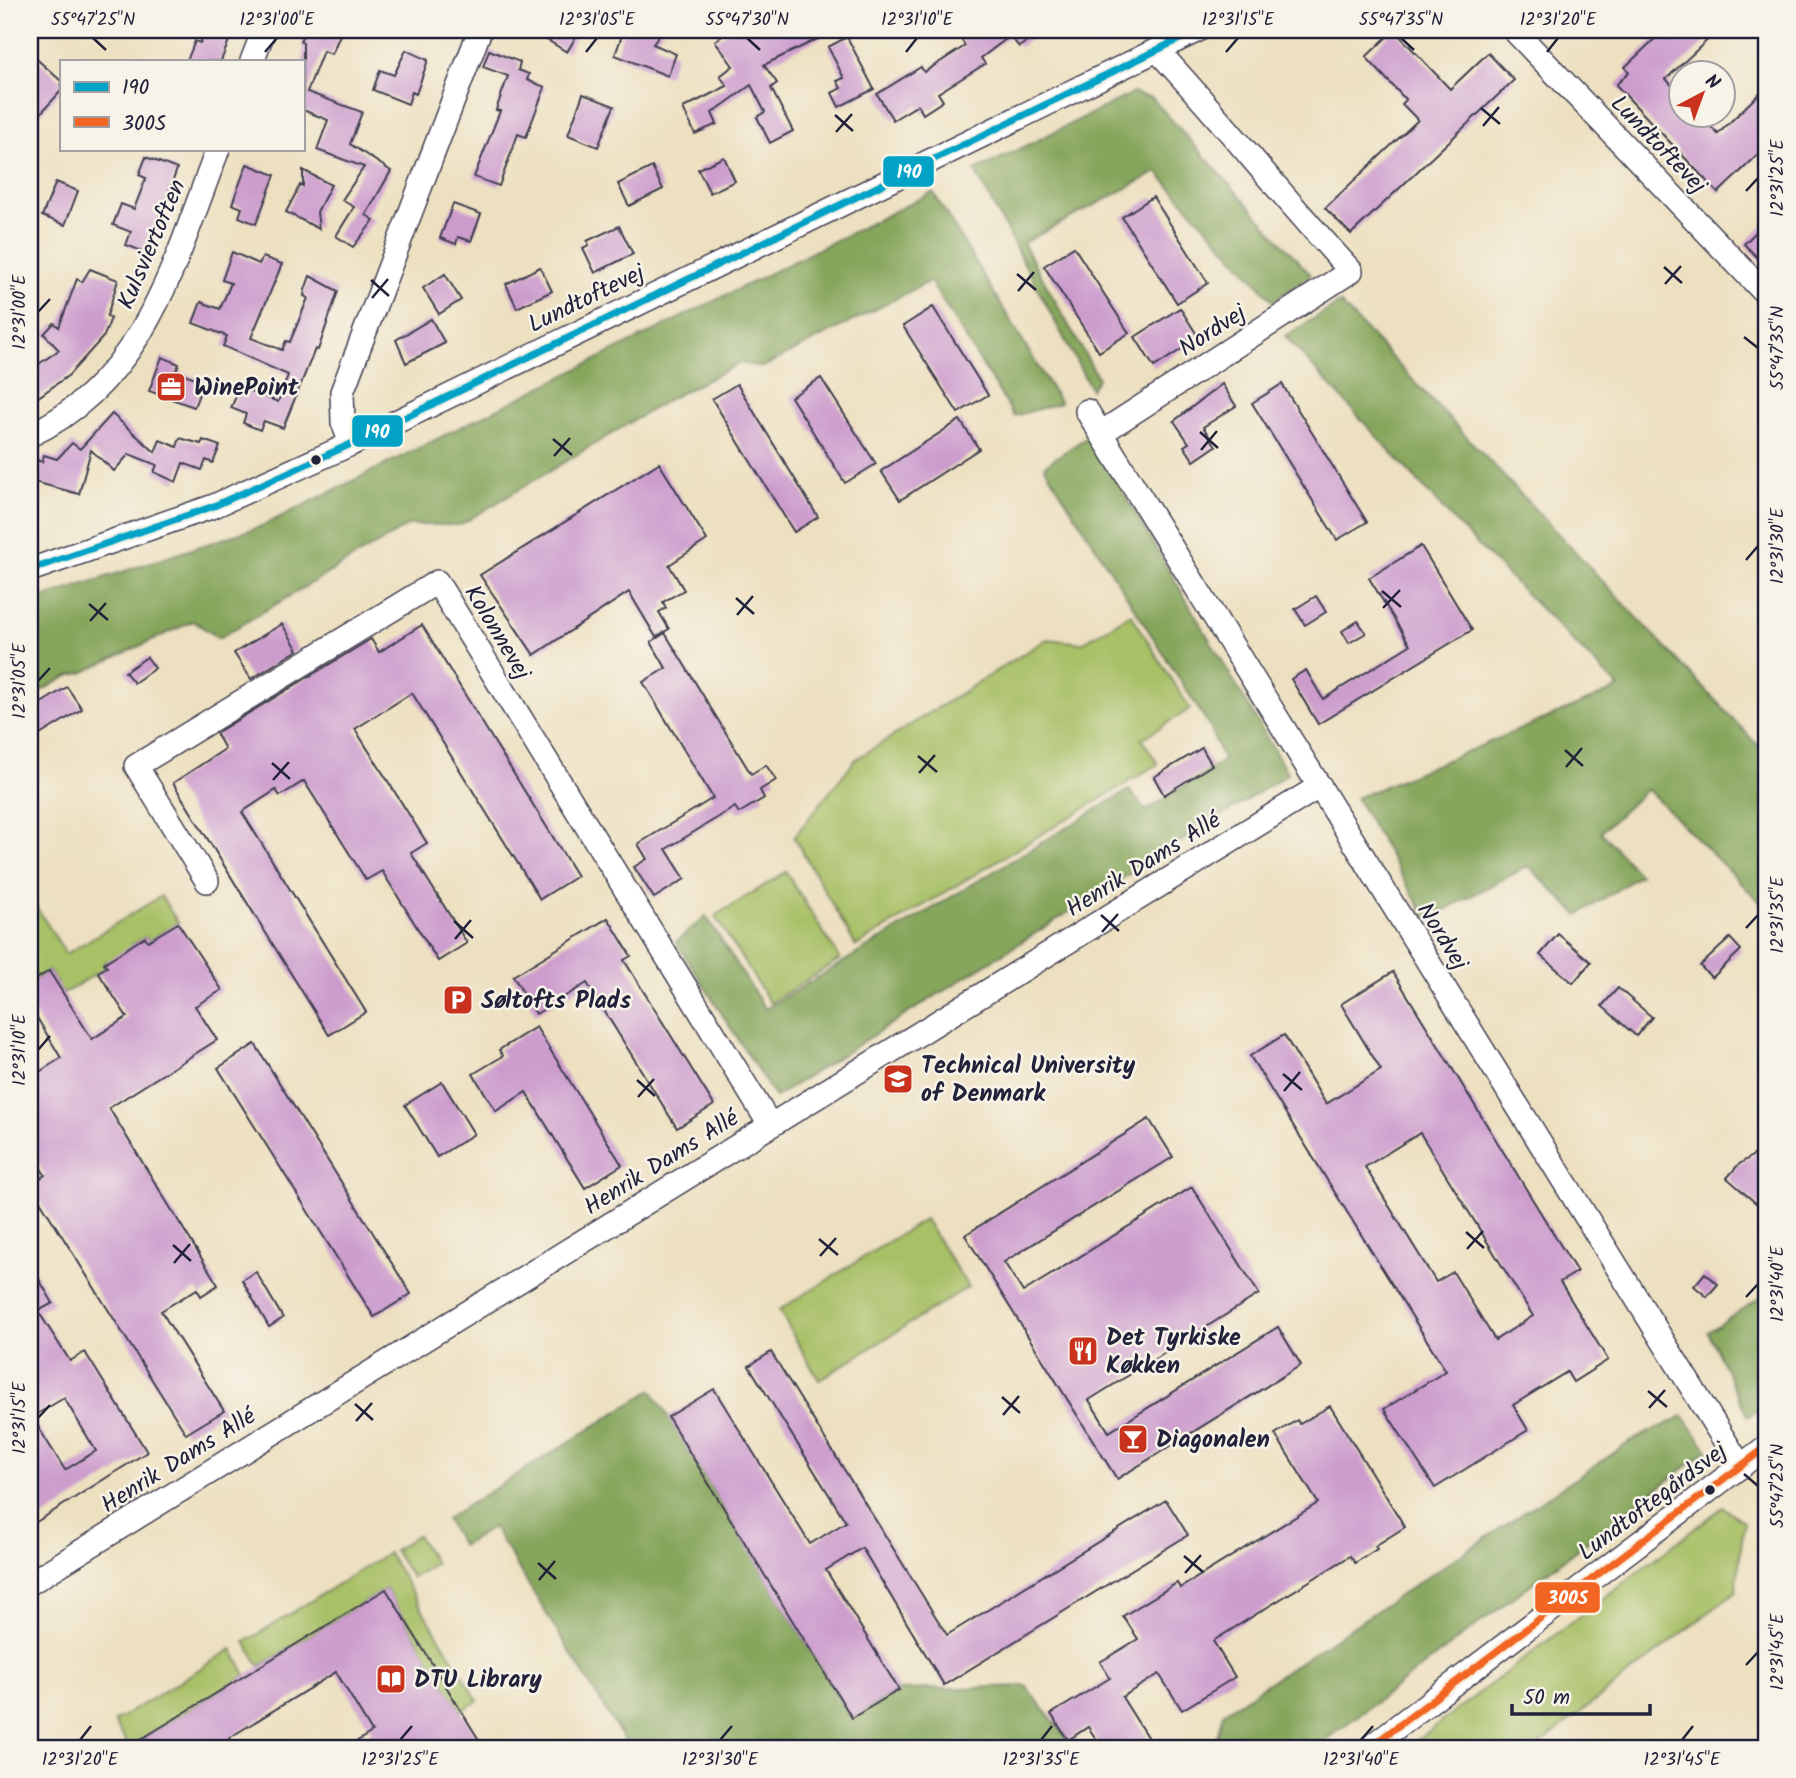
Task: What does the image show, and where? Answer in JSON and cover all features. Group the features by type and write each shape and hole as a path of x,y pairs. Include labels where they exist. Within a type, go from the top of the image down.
{"street":[{"path":"252,60 264,30"},
{"path":"351,444 343,422 342,392 480,30"},
{"name":"Lundtoftevej","path":"30,570 214,506 351,444 1198,30"},
{"name":"Lundtoftevej","path":"1514,30 1766,294"},
{"name":"Nordvej","path":"1101,433 1351,271 1297,213 1224,122 1157,50"},
{"name":"Kulsviertoften","path":"30,435 78,404 110,375 136,342 156,308 218,150"},
{"name":"Nordvej","path":"1087,411 1741,1467"},
{"name":"Kolonnevej","path":"207,881 136,766 437,582 769,1125"},
{"name":"Henrik Dams Allé","path":"30,1583 1320,786"},
{"name":"Lundtoftegårdsvej","path":"1369,1748 1766,1447"}],"green space":[{"path":"1133,93 1152,98 1311,275 1273,301 1157,172 1023,243 1098,378 1091,389 975,171"},
{"path":"933,192 1060,403 1014,416 930,281 763,367 740,363 671,398 460,525 409,525 219,638 193,621 82,673 68,676 30,697 30,602 262,526"},
{"path":"1340,303 1766,754 1766,908 1647,789 1601,832 1640,875 1578,915 1528,866 1427,919 1356,798 1619,688 1455,522 1285,336"},
{"path":"1090,435 1288,774 775,1097 676,942 706,916 765,1009 1129,790 1146,811 1223,761 1210,727 1044,466"},
{"path":"1131,614 1190,709 1142,739 1158,764 856,946 794,837 855,760 1047,639 1082,643"},
{"path":"786,872 840,959 770,1003 715,916"},
{"path":"161,896 178,923 148,941 145,937 132,945 135,949 104,963 107,967 63,994 49,971 30,983 30,897 66,954"},
{"path":"925,1219 968,1287 819,1380 779,1310"},
{"path":"1766,1294 1766,1403 1748,1417 1708,1332"},
{"path":"652,1390 852,1718 899,1690 1026,1686 1074,1748 629,1748 493,1527 462,1546 446,1519"},
{"path":"1683,1416 1708,1450 1315,1748 1214,1748 1223,1713 1633,1440"},
{"path":"1723,1507 1744,1522 1736,1591 1535,1748 1407,1748"},
{"path":"417,1535 435,1563 412,1578 394,1550"},
{"path":"388,1553 478,1701 461,1711 386,1589 260,1666 245,1642"},
{"path":"232,1649 246,1675 129,1747 114,1722"}],"building":[{"path":"205,30 233,30 221,60 187,60 195,41 200,43"},
{"path":"305,30 342,30 332,54 323,51 307,92 362,112 350,144 391,171 366,215 374,220 353,247 336,236 354,207 342,200 364,167 317,150 328,120 304,110 304,60 303,43 300,41"},
{"path":"531,30 580,30 567,52"},
{"path":"624,30 663,30 653,44 676,54 668,76 615,55"},
{"path":"730,30 836,30 764,65 777,83 771,88 793,131 770,143 757,117 765,112 751,85 712,113 717,124 695,134 683,108 727,86 720,76 733,66 715,41"},
{"path":"971,30 1043,30 1019,47 1010,36 981,58 985,64 938,93 943,101 923,114 918,105 893,120 877,94 921,67 924,72 965,46 960,37"},
{"path":"1394,30 1450,89 1488,53 1514,80 1351,234 1325,208 1418,120 1402,104 1406,100 1366,57"},
{"path":"1664,30 1718,30 1686,60 1666,60 1666,130 1714,130 1718,134 1722,130 1736,130 1736,116 1766,87 1766,147 1718,193 1616,85 1629,72 1625,67"},
{"path":"847,37 874,89 839,107 832,93 841,88 837,81 844,78 828,47"},
{"path":"406,50 428,60 416,94 412,92 408,104 373,90 380,70 394,75"},
{"path":"489,50 520,62 518,70 529,74 527,80 545,87 526,137 518,134 499,186 474,177 500,111 496,110 508,76 483,67"},
{"path":"30,53 60,80 60,92 30,125"},
{"path":"583,94 614,106 598,147 568,135"},
{"path":"146,157 177,169 147,253 126,245 131,232 113,225 121,204 134,209 146,178 139,175"},
{"path":"724,157 735,181 710,193 698,169"},
{"path":"247,164 275,175 256,224 239,217 242,208 232,204"},
{"path":"652,167 663,189 629,206 618,184"},
{"path":"303,170 331,185 317,212 319,229 286,212 300,185 303,186"},
{"path":"56,182 78,191 65,225 42,216"},
{"path":"1153,197 1208,283 1177,303 1122,217"},
{"path":"453,204 481,214 471,241 458,237 456,244 440,238"},
{"path":"1766,222 1766,266 1744,244"},
{"path":"619,226 633,254 595,273 583,248 589,245 587,241"},
{"path":"1074,247 1129,333 1099,352 1044,266"},
{"path":"232,252 259,264 263,257 282,264 251,338 282,350 286,341 290,342 308,298 304,296 310,276 338,291 318,350 315,349 283,428 264,421 260,430 243,423 246,414 231,408 240,387 278,402 288,375 223,346 227,336 193,323 201,302 220,309 231,283 222,280"},
{"path":"540,267 552,291 517,308 506,284"},
{"path":"90,269 118,280 107,316 111,318 104,336 69,375 30,403 30,370 59,350 44,334 54,323 59,327 77,279 82,282"},
{"path":"445,274 461,300 439,314 423,288"},
{"path":"933,307 988,395 958,413 903,326"},
{"path":"1180,308 1199,338 1154,367 1135,337"},
{"path":"431,319 445,343 406,363 396,340"},
{"path":"162,357 179,364 176,371 204,381 194,407 149,391"},
{"path":"821,378 876,464 845,483 791,397"},
{"path":"737,384 818,517 794,532 712,399"},
{"path":"1222,384 1236,406 1203,427 1216,446 1194,461 1184,446 1189,443 1174,421"},
{"path":"1282,384 1367,522 1337,540 1252,403"},
{"path":"112,414 155,452 160,440 177,447 180,438 201,444 203,440 220,446 213,463 206,460 202,470 183,463 176,482 154,472 157,465 129,454 114,471 91,450 79,494 31,481 37,460 42,462 44,455 57,459 72,443 80,449"},
{"path":"960,420 979,449 900,500 881,471"},
{"path":"659,463 707,540 669,565 684,590 663,602 666,608 659,612 669,629 656,637 629,592 534,655 480,575"},
{"path":"1421,546 1472,630 1318,724 1291,679 1306,670 1323,699 1410,645 1369,578"},
{"path":"1316,596 1326,612 1305,625 1295,609"},
{"path":"1358,621 1366,633 1349,643 1342,631"},
{"path":"282,624 298,650 251,679 234,653"},
{"path":"422,625 577,876 540,899 412,693 355,729 427,843 411,853 467,943 438,961 382,871 366,880 304,781 280,796 276,790 242,812 366,1012 329,1035 173,783 225,749 216,733 371,639 379,652"},
{"path":"665,633 751,774 766,765 776,780 760,790 764,798 739,813 735,807 666,849 685,879 654,898 634,867 647,859 638,844 713,798 643,682 666,668 651,642"},
{"path":"147,657 155,668 134,683 125,672"},
{"path":"67,687 82,709 30,741 30,710"},
{"path":"1202,748 1212,765 1164,795 1154,777"},
{"path":"608,918 631,956 624,960 714,1105 677,1128 587,983 536,1014 513,976"},
{"path":"178,923 222,990 195,1006 217,1040 109,1108 218,1285 201,1296 197,1289 161,1311 224,1411 186,1434 30,1185 45,1175 30,1150 30,1109 35,1106 30,1097 30,1078 61,1058 30,1006 30,983 49,971 92,1039 127,1017 98,972 107,967 104,963 145,937 148,941"},
{"path":"1558,934 1591,962 1573,983 1540,955"},
{"path":"1730,938 1741,950 1712,978 1700,966"},
{"path":"1393,972 1577,1272 1560,1282 1608,1360 1573,1382 1567,1372 1513,1405 1528,1430 1435,1488 1384,1409 1446,1371 1250,1056 1284,1035 1326,1104 1381,1070 1341,1004","holes":["1420,1133 1533,1316 1495,1340 1453,1272 1436,1282 1365,1167"]},
{"path":"1618,988 1652,1017 1636,1036 1602,1006"},
{"path":"536,1027 622,1165 585,1188 526,1092 496,1111 473,1074 503,1056 499,1050"},
{"path":"255,1044 411,1294 374,1317 218,1068"},
{"path":"442,1082 474,1134 437,1157 405,1105"},
{"path":"1149,1119 1173,1157 1004,1262 1023,1292 1192,1187 1259,1294 1089,1400 1109,1432 1278,1327 1301,1365 1117,1479 965,1235"},
{"path":"1766,1147 1766,1212 1727,1178 1738,1165"},
{"path":"30,1264 53,1303 38,1311 70,1361 85,1352 147,1452 30,1526","holes":["64,1398 96,1451 65,1470 32,1417"]},
{"path":"256,1272 283,1318 269,1327 242,1280"},
{"path":"1705,1273 1718,1284 1707,1297 1694,1286"},
{"path":"771,1352 947,1635 1166,1500 1188,1535 944,1685 862,1548 826,1570 899,1690 852,1718 668,1417 714,1389 810,1544 846,1522 749,1366"},
{"path":"1330,1406 1405,1527 1375,1546 1377,1549 1355,1563 1350,1556 1213,1641 1235,1677 1182,1710 1159,1674 1122,1697 1154,1748 1102,1748 1088,1727 1068,1740 1051,1714 1110,1678 1100,1662 1138,1639 1123,1616 1177,1583 1180,1588 1318,1503 1275,1434 1297,1420 1300,1424"},
{"path":"386,1589 484,1748 346,1748 372,1732 336,1672 229,1738 235,1748 127,1748"}],"transit line":[{"name":"190","path":"30,570 214,506 351,444 1198,30"},
{"name":"300S","path":"1369,1748 1766,1447"}],"place":[{"name":"WinePoint","path":"171,387"},
{"name":"Søltofts Plads","path":"458,1000"},
{"name":"Technical University of Denmark","path":"898,1079"},
{"name":"Det Tyrkiske Køkken","path":"1083,1351"},
{"name":"Diagonalen","path":"1133,1439"},
{"name":"DTU Library","path":"391,1679"}]}
